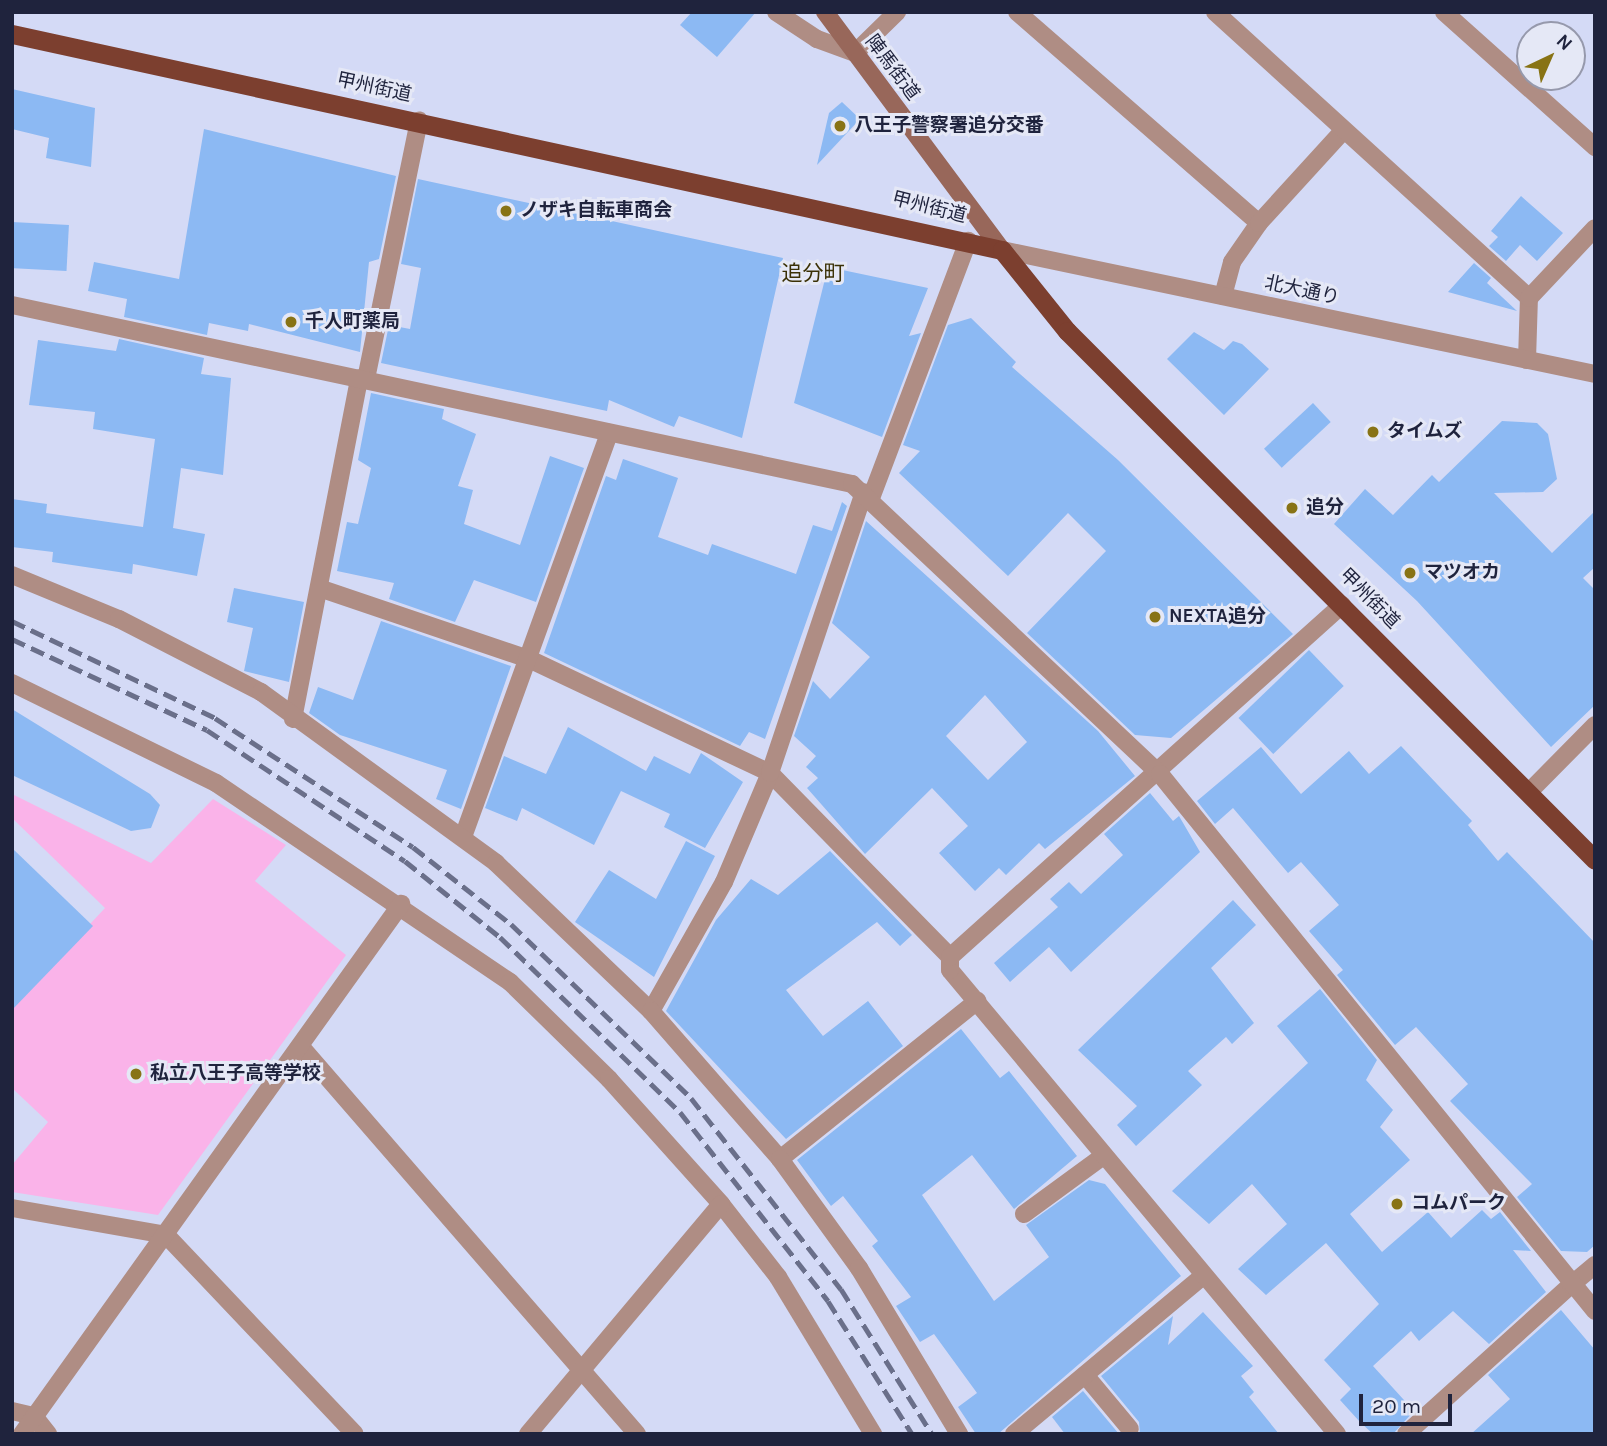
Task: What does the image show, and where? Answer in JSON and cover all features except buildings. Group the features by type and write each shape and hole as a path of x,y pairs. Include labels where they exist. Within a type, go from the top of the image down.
{"highway":[{"name":"甲州街道","path":"12,34 419,120 1002,250 1067,331 1595,860"}],"main road":[{"name":"陣馬街道","path":"825,12 1002,250"}],"street":[{"path":"776,12 817,39 855,53 897,12"},
{"path":"1017,12 1259,223"},
{"path":"1215,12 1529,298"},
{"path":"1444,12 1595,147"},
{"path":"293,719 419,120"},
{"path":"1223,296 1233,262 1259,223 1343,131"},
{"path":"1527,360 1529,298 1595,228"},
{"path":"651,1011 724,882 770,773 868,495 968,242"},
{"name":"北大通り","path":"1002,250 1595,373"},
{"path":"12,305 363,378 609,433 827,476 868,495 1160,774 1595,1311"},
{"path":"463,837 609,433"},
{"path":"12,575 119,619 261,692 293,719 463,837 651,1011 780,1159 859,1268 959,1434"},
{"path":"319,588 529,659 770,773 950,957 950,970 1202,1277 1337,1434"},
{"path":"950,957 1160,774 1342,605"},
{"path":"12,683 216,783 401,904 510,982 609,1079 721,1204 778,1277 873,1434"},
{"path":"1529,792 1595,725"},
{"path":"22,1434 302,1048 401,904"},
{"path":"780,1159 976,1001"},
{"path":"302,1048 637,1434"},
{"path":"1024,1213 1102,1157"},
{"path":"528,1434 721,1204"},
{"path":"12,1208 166,1235 355,1434"},
{"path":"1406,1434 1595,1265"},
{"path":"1014,1434 1202,1277"},
{"path":"1085,1375 1130,1429"},
{"path":"12,1411 34,1416 48,1434"}],"shaded area":[{"name":"私立八王子高等学校","path":"12,794 151,863 213,799 286,845 255,881 346,955 158,1215 12,1192 12,1165 48,1122 12,1088 12,1008 105,908 12,818"}],"railway":[{"path":"12,621 215,718 413,847 511,924 691,1098 841,1289 932,1434"},
{"path":"12,639 207,730 405,861 500,937 680,1112 828,1301 912,1434"}],"place":[{"name":"八王子警察署追分交番","path":"840,126"},
{"name":"ノザキ自転車商会","path":"506,211"},
{"name":"千人町薬局","path":"291,322"},
{"name":"タイムズ","path":"1373,432"},
{"name":"追分","path":"1292,508"},
{"name":"マツオカ","path":"1410,573"},
{"name":"NEXTA追分","path":"1155,617"},
{"name":"私立八王子高等学校","path":"136,1074"},
{"name":"コムパーク","path":"1397,1204"}],"district":[{"name":"追分町","path":"813,273"}]}
